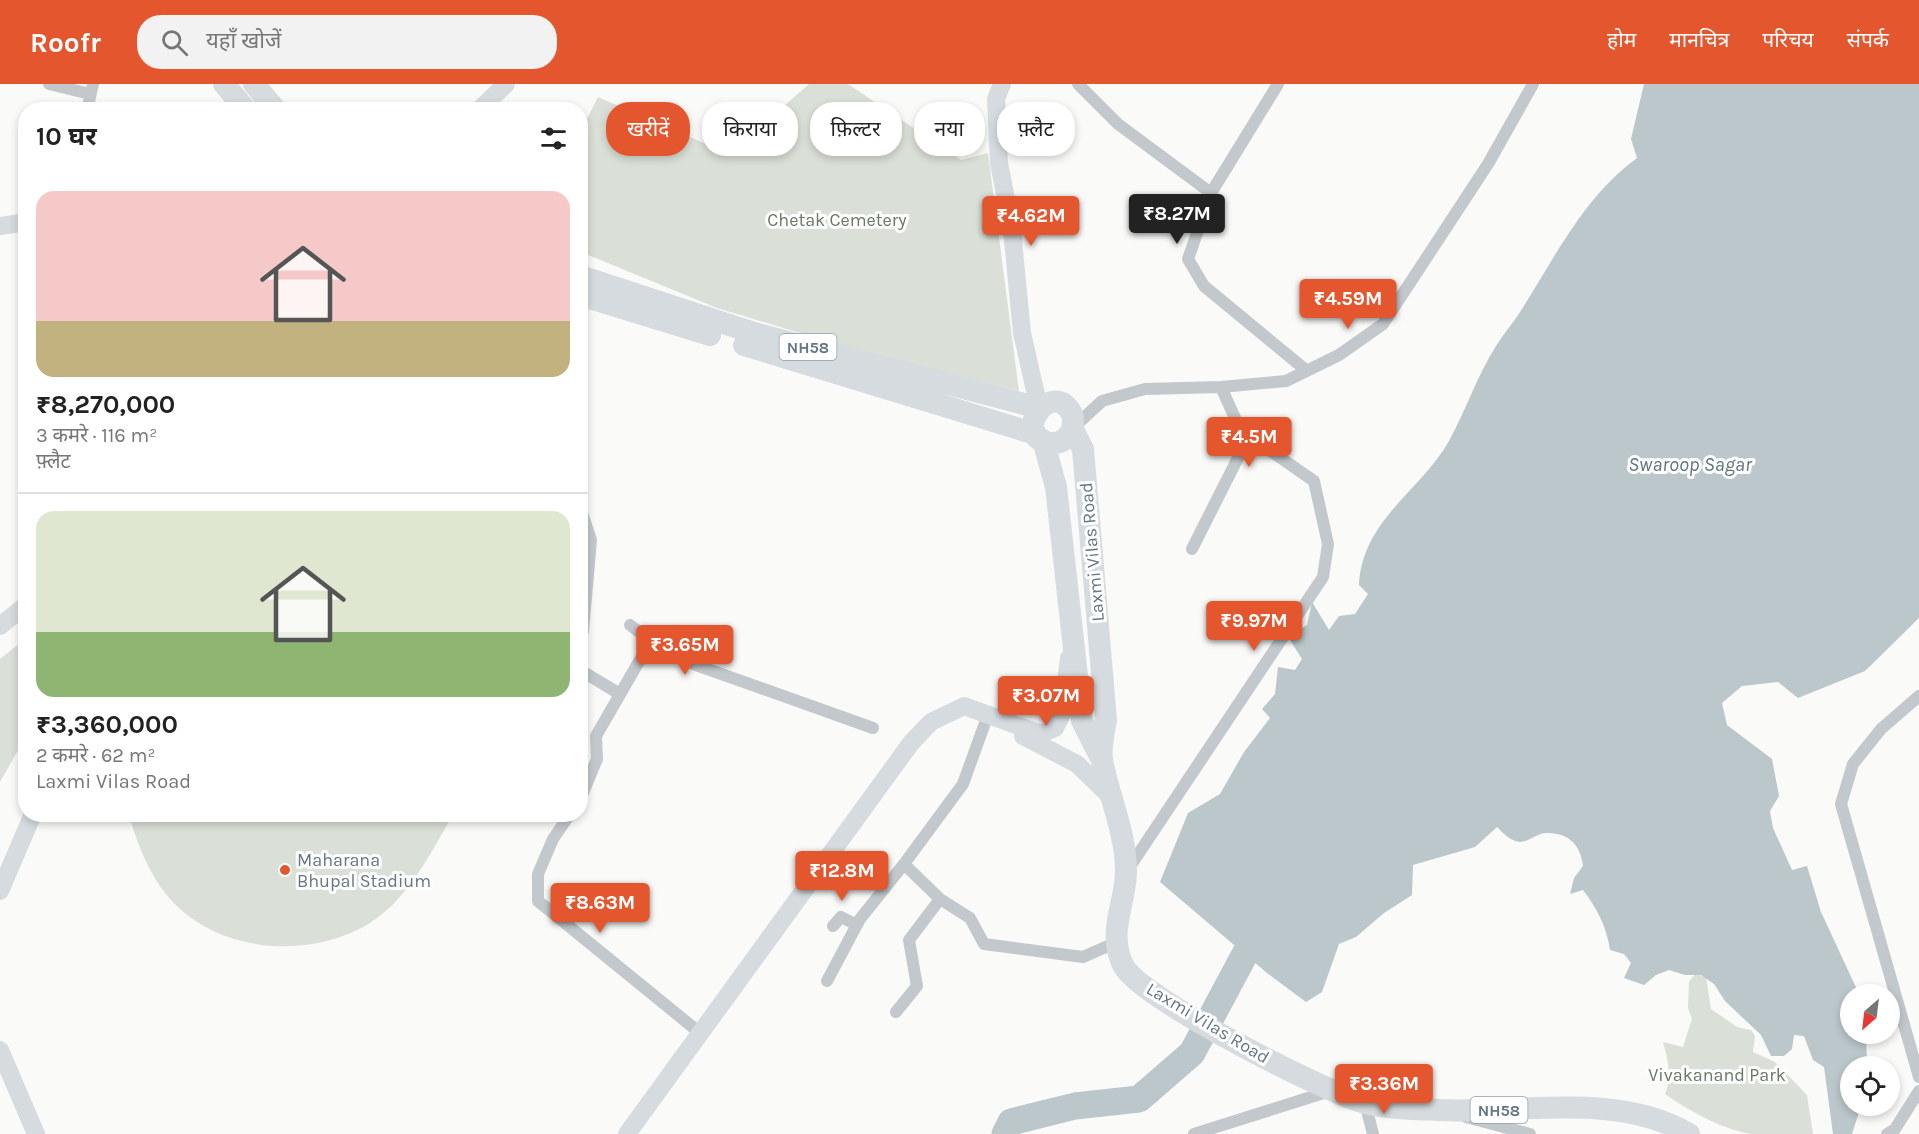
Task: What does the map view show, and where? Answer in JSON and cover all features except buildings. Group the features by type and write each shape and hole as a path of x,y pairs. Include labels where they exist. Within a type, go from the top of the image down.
{"highway":[{"path":"224,84 239,102"},
{"path":"254,84 269,102"},
{"name":"NH58","path":"588,292 1039,408 1033,425 1056,487 1082,721 1101,758"},
{"name":"NH58","path":"588,292 1052,443 1061,442 1069,436 1073,428"},
{"name":"Laxmi Vilas Road","path":"1039,408 1051,402 1064,405 1072,415 1073,428 1083,449 1106,720 1101,758 1114,801 1126,872 1118,911 1117,942 1124,966 1142,985 1309,1081 1365,1103 1439,1110 1580,1109 1630,1112 1675,1126 1689,1134"}],"street":[{"path":"49,84 92,89"},
{"path":"487,102 506,84"},
{"path":"1002,84 996,99 999,163 1012,230 1022,333 1039,408"},
{"path":"1078,84 1118,124 1211,193"},
{"path":"1278,84 1211,193 1188,259 1204,286 1307,371"},
{"path":"1073,428 1102,401 1145,389 1221,387 1286,381 1339,355 1383,324 1488,164 1533,84"},
{"path":"0,226 18,223"},
{"path":"1126,872 1323,577 1328,544 1314,481 1240,429 1221,387"},
{"path":"1192,549 1249,436"},
{"path":"588,531 591,540 588,574"},
{"path":"0,626 18,611"},
{"path":"630,625 658,646 696,665 873,728"},
{"path":"627,1134 911,743 931,722 948,711 964,706 1041,734 1055,728 1062,714 1072,628"},
{"path":"588,781 597,759 596,736 645,651 658,646"},
{"path":"588,675 620,694"},
{"path":"1919,696 1881,729 1853,764 1842,804 1919,1077"},
{"path":"948,711 964,712 986,720 1077,764 1114,801"},
{"path":"826,981 857,925 963,784 986,720"},
{"path":"0,891 30,822"},
{"path":"565,822 553,839 538,874 538,901 700,1034"},
{"path":"904,864 940,899 970,918 984,944 1083,957 1117,942"},
{"path":"896,1012 917,986 909,940 940,899"},
{"path":"834,926 841,917 857,925"},
{"path":"0,1050 36,1134"},
{"path":"1194,1134 1330,1091"},
{"path":"1893,1132 1919,1091"},
{"path":"1365,1103 1373,1134"},
{"path":"1439,1110 1530,1134"}],"green space":[{"name":"Chetak Cemetery","path":"809,84 848,84 875,102 810,102 810,156 902,156 902,120 914,128 914,156 955,156 961,160 985,156 988,153 1019,391 879,357 717,308 588,255 588,117 598,97 609,102 606,102 606,156 690,156 690,137 702,142 702,156 798,156 798,102 788,102"},
{"path":"18,645 18,750 0,782 0,659"},
{"name":"Maharana Bhupal Stadium","path":"131,822 449,822 408,888 384,913 348,934 323,942 298,946 271,946 246,942 198,923 169,898 154,876 137,840"},
{"name":"Vivakanand Park","path":"1695,974 1706,977 1711,1009 1737,1027 1751,1030 1755,1036 1753,1052 1775,1062 1807,1095 1813,1134 1740,1132 1684,1107 1665,1094 1669,1075 1663,1042 1683,1047 1692,1019 1688,1008 1689,982"}],"water":[{"name":"Swaroop Sagar","path":"1644,84 1919,84 1919,618 1865,671 1798,698 1778,682 1742,686 1722,703 1727,725 1772,759 1779,796 1770,811 1773,828 1792,870 1807,866 1821,912 1854,984 1840,984 1840,1044 1866,1044 1867,1056 1840,1056 1840,1116 1858,1116 1852,1134 1833,1134 1824,1067 1813,1060 1804,1036 1794,1035 1792,1049 1784,1056 1771,1056 1761,1035 1725,1001 1714,984 1701,975 1685,975 1669,970 1656,975 1644,985 1624,978 1631,963 1624,954 1610,950 1601,918 1583,890 1570,894 1574,878 1583,866 1582,859 1580,852 1572,842 1561,835 1543,833 1520,842 1510,838 1497,827 1475,847 1413,865 1412,895 1384,913 1356,937 1339,944 1322,992 1306,1002 1267,973 1160,882 1188,813 1220,794 1244,752 1270,718 1262,709 1275,694 1278,667 1295,670 1302,659 1288,637 1307,625 1312,602 1329,630 1339,616 1355,614 1368,594 1359,585 1363,562 1370,542 1381,524 1424,475 1449,441 1489,357 1573,228 1602,190 1637,158 1631,139"}],"waterway":[{"path":"1005,1134 1011,1122 1075,1106 1139,1099 1192,1053 1245,954"}],"place":[{"name":"Maharana Bhupal Stadium","path":"285,870"}]}
